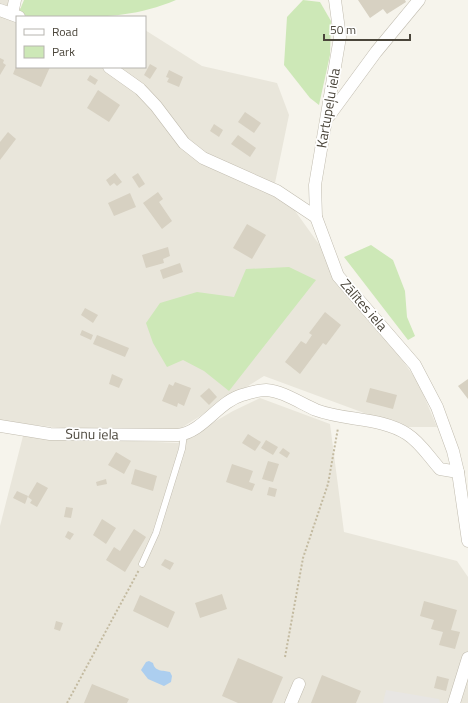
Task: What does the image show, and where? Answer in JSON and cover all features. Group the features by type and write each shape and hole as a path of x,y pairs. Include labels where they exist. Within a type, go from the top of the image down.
{"street":[{"path":"0,10 16,15 15,0"},
{"name":"Kartupeļu iela","path":"316,217 315,185 340,37 335,0"},
{"path":"327,117 376,52 419,0"},
{"path":"110,68 140,89 156,106 184,143 203,158 277,191 316,217"},
{"name":"Zālītes iela","path":"316,217 338,276 399,345 415,365 426,384 446,428 458,472 468,541"},
{"path":"184,434 239,396 254,391 266,390 282,394 318,410 340,417 390,426 407,434 420,445 440,469 458,472"},
{"name":"Sūnu iela","path":"0,426 50,434 184,434"},
{"path":"454,703 468,658"},
{"path":"291,703 299,684"}],"lane":[{"path":"142,564 156,533 182,450 184,434"}],"path":[{"path":"285,657 304,558 328,484 340,417"},
{"path":"67,703 142,564"}],"shaded area":[{"path":"0,0 12,0 11,8 86,8 107,16 16,16 16,68 146,68 146,31 202,66 277,83 289,115 275,183 418,382 437,427 402,427 264,376 178,430 62,428 0,421"},
{"path":"260,398 330,424 344,532 457,561 468,577 468,703 0,703 0,526 23,436 178,443 233,411"},
{"path":"386,690 439,699 440,703 383,703"}],"green space":[{"path":"24,0 176,0 140,12 122,15 27,16 19,12"},
{"path":"303,0 320,2 331,21 330,55 319,105 310,98 284,65 287,17"},
{"path":"371,245 393,260 405,291 407,317 415,336 408,340 344,257"},
{"path":"289,267 316,280 229,391 204,371 183,360 167,367 153,343 146,323 160,303 197,292 234,297 246,269"}],"water":[{"path":"149,661 153,663 157,669 170,672 172,676 171,682 164,686 148,679 141,670 146,662"}],"building":[{"path":"358,0 405,0 406,2 387,14 383,9 370,18"},
{"path":"0,58 4,60 3,63 6,65 0,75"},
{"path":"150,64 157,68 150,79 144,75"},
{"path":"16,66 16,68 50,68 41,87 13,74"},
{"path":"169,70 183,77 179,87 167,82 169,78 166,77"},
{"path":"90,75 98,80 95,85 87,80"},
{"path":"98,90 120,105 109,122 87,108"},
{"path":"245,112 261,123 254,133 238,122"},
{"path":"214,124 223,130 219,137 210,131"},
{"path":"8,132 16,139 0,160 0,142"},
{"path":"238,135 256,148 250,157 231,144"},
{"path":"115,173 122,182 117,186 114,183 110,186 106,180"},
{"path":"138,173 145,184 139,188 132,177"},
{"path":"158,192 163,199 159,202 172,221 162,229 143,203"},
{"path":"130,193 136,207 114,216 108,203"},
{"path":"247,224 266,235 252,259 233,248"},
{"path":"168,247 170,256 163,259 164,263 146,268 142,255"},
{"path":"180,263 183,272 163,279 160,270"},
{"path":"85,308 98,315 93,323 81,315"},
{"path":"325,312 341,325 326,345 323,343 300,374 285,362 301,341 306,344 312,335 309,333"},
{"path":"82,330 93,335 91,340 80,335"},
{"path":"97,335 129,348 125,357 93,344"},
{"path":"112,374 123,379 119,388 109,384"},
{"path":"468,379 468,399 458,386"},
{"path":"175,382 191,388 184,406 178,403 177,407 162,401 169,384 173,386"},
{"path":"209,388 217,397 209,405 200,396"},
{"path":"370,388 397,395 393,409 366,402"},
{"path":"248,434 261,442 255,451 242,443"},
{"path":"266,440 278,447 273,455 261,448"},
{"path":"283,448 290,453 287,458 279,453"},
{"path":"116,452 131,461 124,474 108,465"},
{"path":"268,461 279,464 273,482 262,479"},
{"path":"232,464 253,471 249,482 255,484 252,491 226,482"},
{"path":"135,469 157,476 153,491 131,484"},
{"path":"106,479 107,484 97,486 96,482"},
{"path":"37,482 48,488 37,507 30,503 32,500 28,497"},
{"path":"269,487 277,489 275,497 267,495"},
{"path":"17,491 28,496 25,504 13,498"},
{"path":"66,507 73,508 71,518 64,517"},
{"path":"102,519 116,528 106,544 93,535"},
{"path":"134,529 146,537 125,572 106,560 114,547 120,551"},
{"path":"68,531 74,534 70,540 65,537"},
{"path":"165,559 174,563 170,570 161,565"},
{"path":"222,594 227,609 200,618 195,603"},
{"path":"140,595 175,612 168,628 133,611"},
{"path":"424,601 457,610 451,630 460,632 455,649 439,645 443,632 431,629 434,620 420,616"},
{"path":"56,621 63,623 60,631 54,629"},
{"path":"238,658 283,677 272,703 238,703 222,696"},
{"path":"322,675 361,691 356,703 311,703"},
{"path":"437,676 449,679 446,691 434,688"},
{"path":"92,684 129,699 127,703 84,703"}]}
